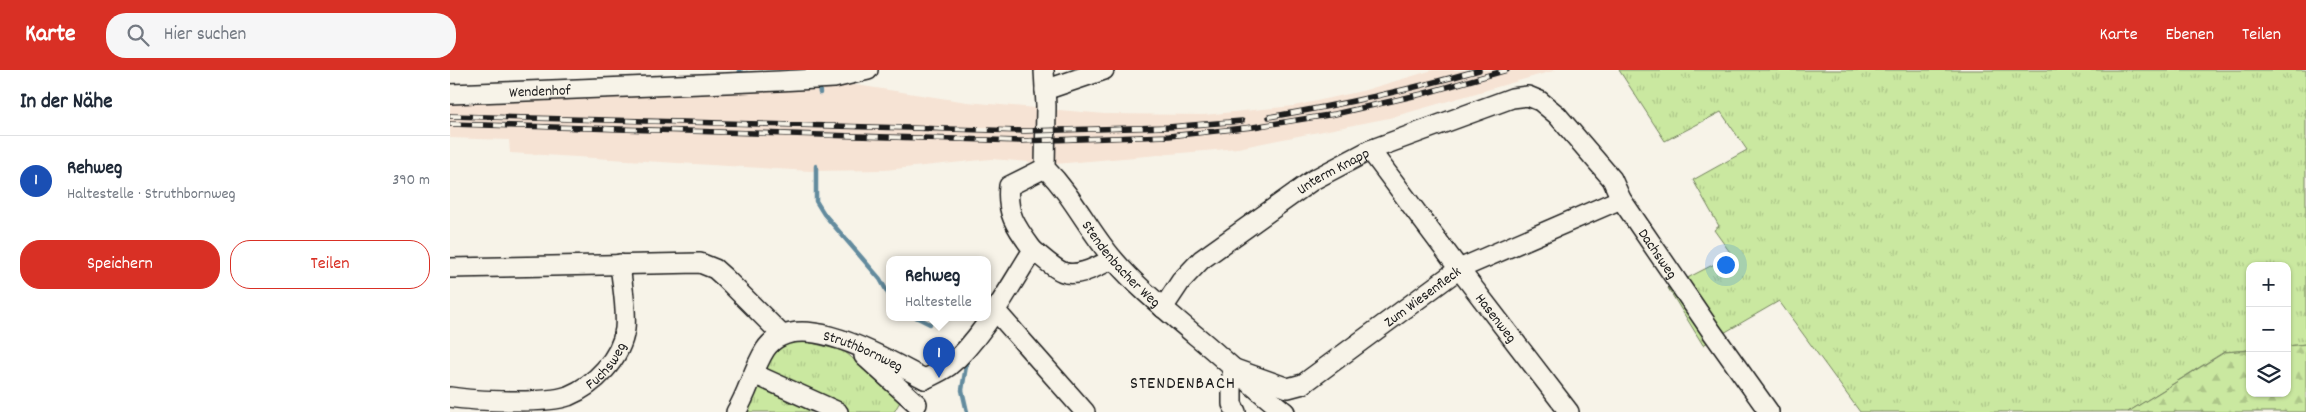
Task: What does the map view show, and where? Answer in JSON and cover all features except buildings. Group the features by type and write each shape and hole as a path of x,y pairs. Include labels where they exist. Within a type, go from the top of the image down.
{"street":[{"name":"Wendenhof","path":"450,94 509,93 713,76 834,78 868,70"},
{"path":"1044,70 1045,168 1009,186 1007,201 1014,226 1033,250 1063,272 1074,274 1094,268 1113,259"},
{"path":"1045,90 1104,70"},
{"name":"Unterm Knapp","path":"1162,308 1181,281 1202,260 1313,180 1370,150 1512,98 1528,96 1540,101"},
{"name":"Dachsweg","path":"1540,101 1557,115 1612,180 1621,199 1769,412"},
{"name":"Hasenweg","path":"1370,150 1570,412"},
{"name":"Stendenbacher Weg","path":"1045,168 1064,186 1113,259 1162,308 1285,412"},
{"name":"Zum Wiesenfleck","path":"1232,368 1288,388 1303,384 1459,269 1621,199"},
{"path":"991,315 1033,250"},
{"path":"450,268 691,262 708,266 725,278 782,334 765,350 736,412"},
{"name":"Fuchsweg","path":"450,397 467,400 546,400 567,396 591,383 603,372 614,357 625,329 620,264"},
{"path":"995,310 1085,412"},
{"path":"920,408 925,379 948,367 964,352 987,321"},
{"name":"Struthbornweg","path":"782,334 809,332 836,337 925,379"},
{"path":"849,343 920,408"},
{"path":"1232,368 1232,404 1236,412"},
{"path":"754,374 838,412"}],"shaded area":[{"path":"1433,70 1556,70 1389,118 1238,148 1055,164 991,159 885,170 810,171 510,153 509,140 450,138 450,104 856,85 967,102 1105,114 1204,115 1294,106 1362,91"}],"green space":[{"path":"1619,70 2306,70 2306,344 2291,346 2291,262 2246,262 2246,350 2224,352 2128,412 1860,412 1779,301 1703,345 1668,288 1732,255 1714,230 1719,226 1693,180 1747,150 1721,112 1665,141"},
{"path":"785,341 803,341 844,351 901,400 894,412 745,412 772,353"},
{"path":"2306,344 2306,412 2128,412 2225,352 2246,350 2246,397 2291,397 2291,346"}],"waterway":[{"path":"739,70 743,74 747,73"},
{"path":"819,85 820,93"},
{"path":"816,166 816,201 824,214 880,279 886,290"},
{"path":"924,321 930,324"},
{"path":"967,360 962,390 967,412"}],"railway":[{"path":"1269,117 1374,96 1479,70"},
{"path":"450,124 1021,141 1169,136 1253,127 1335,114 1422,94 1507,70"},
{"path":"450,116 1025,131 1168,127 1242,121"}],"place":[{"name":"Rehweg","path":"939,378"}],"district":[{"name":"STENDENBACH","path":"1183,382"}]}
